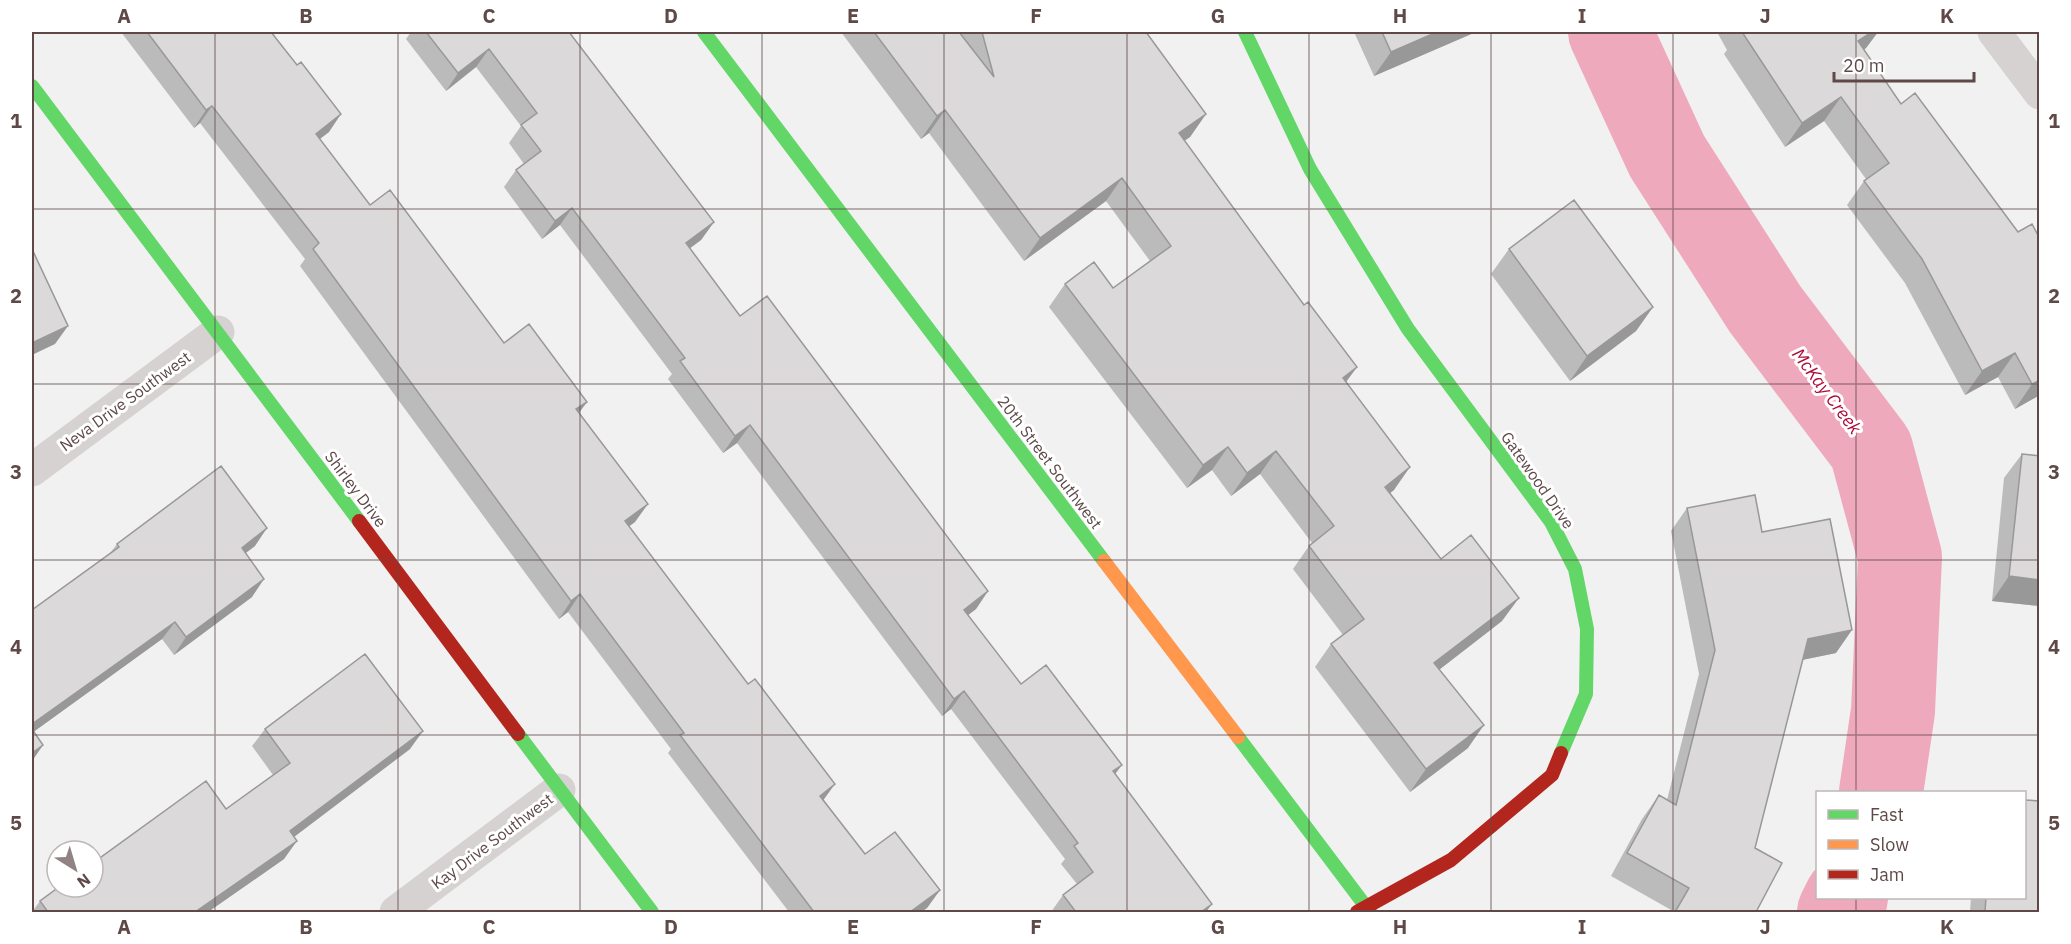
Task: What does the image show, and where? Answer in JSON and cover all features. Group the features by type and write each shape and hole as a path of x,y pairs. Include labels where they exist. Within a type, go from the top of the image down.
{"street":[{"name":"20th Street Southwest","path":"704,32 1364,910"},
{"name":"Gatewood Drive","path":"1245,32 1310,169 1408,329 1551,522 1575,569 1587,629 1586,694 1552,775 1451,860 1364,910"},
{"path":"1995,32 2040,93"},
{"name":"Shirley Drive","path":"32,86 652,912"},
{"name":"Neva Drive Southwest","path":"32,470 218,332"},
{"name":"Kay Drive Southwest","path":"396,912 560,790"}],"building":[{"path":"147,32 271,32 297,65 301,62 341,114 316,134 370,205 390,190 504,343 529,324 587,402 576,409 648,504 625,521 748,684 755,679 835,784 820,796 865,854 895,832 940,890 910,912 814,912 680,735 684,733 580,594 571,601 313,249 319,243 212,106 206,110"},
{"path":"426,32 569,32 714,222 686,243 740,316 767,296 988,591 964,610 1021,684 1046,665 1122,765 1113,771 1212,904 1201,912 1076,912 1063,895 1093,872 1074,846 1078,843 964,691 954,699 750,425 735,436 680,361 685,358 572,208 555,221 516,170 541,151 521,125 537,113 489,49 458,73"},
{"path":"874,32 959,32 994,77 982,32 1146,32 1206,114 1179,133 1304,305 1308,302 1357,367 1343,378 1410,467 1385,487 1441,559 1471,535 1519,598 1434,663 1484,725 1426,769 1331,644 1364,619 1309,546 1334,526 1276,451 1247,473 1228,447 1203,465 1065,284 1094,262 1113,288 1171,246 1122,178 1040,238 945,110 937,116"},
{"path":"1382,32 1437,32 1391,52"},
{"path":"1742,32 1872,32 1858,41 1901,104 1915,93 2018,232 2032,224 2040,239 2040,380 2032,384 2015,353 1982,371 1922,259 1864,181 1889,163 1841,97 1802,123"},
{"path":"1574,200 1653,307 1587,356 1509,249"},
{"path":"32,249 68,326 32,343"},
{"path":"2022,454 2040,456 2040,580 2009,576"},
{"path":"221,466 267,528 242,548 264,579 186,637 175,622 32,724 32,610 119,547 117,544"},
{"path":"1755,495 1762,532 1830,519 1852,630 1808,639 1755,848 1782,863 1756,912 1675,912 1689,888 1627,853 1659,795 1676,805 1715,650 1687,508"},
{"path":"365,654 423,731 290,831 297,841 195,912 48,912 40,901 45,897 105,899 105,854 206,781 226,809 290,763 265,729"},
{"path":"32,729 43,745 32,753"},
{"path":"2026,800 2040,801 2040,912 1985,912 1986,899 2026,899"}],"waterway":[{"name":"McKay Creek","path":"1610,32 1667,156 1765,309 1871,449 1900,557 1893,711 1881,791"},
{"name":"McKay Creek","path":"1839,912 1846,899"}],"traffic: fast":[{"path":"704,32 1104,561"},
{"path":"1245,32 1310,169 1408,329 1551,522 1575,569 1587,629 1586,694 1561,753"},
{"path":"32,86 359,521"},
{"path":"518,734 652,912"},
{"path":"1238,737 1370,912"}],"traffic: slow":[{"path":"1104,561 1238,737"}],"traffic: jam":[{"path":"359,521 518,734"},
{"path":"1357,912 1451,860 1552,775 1561,753"}]}
